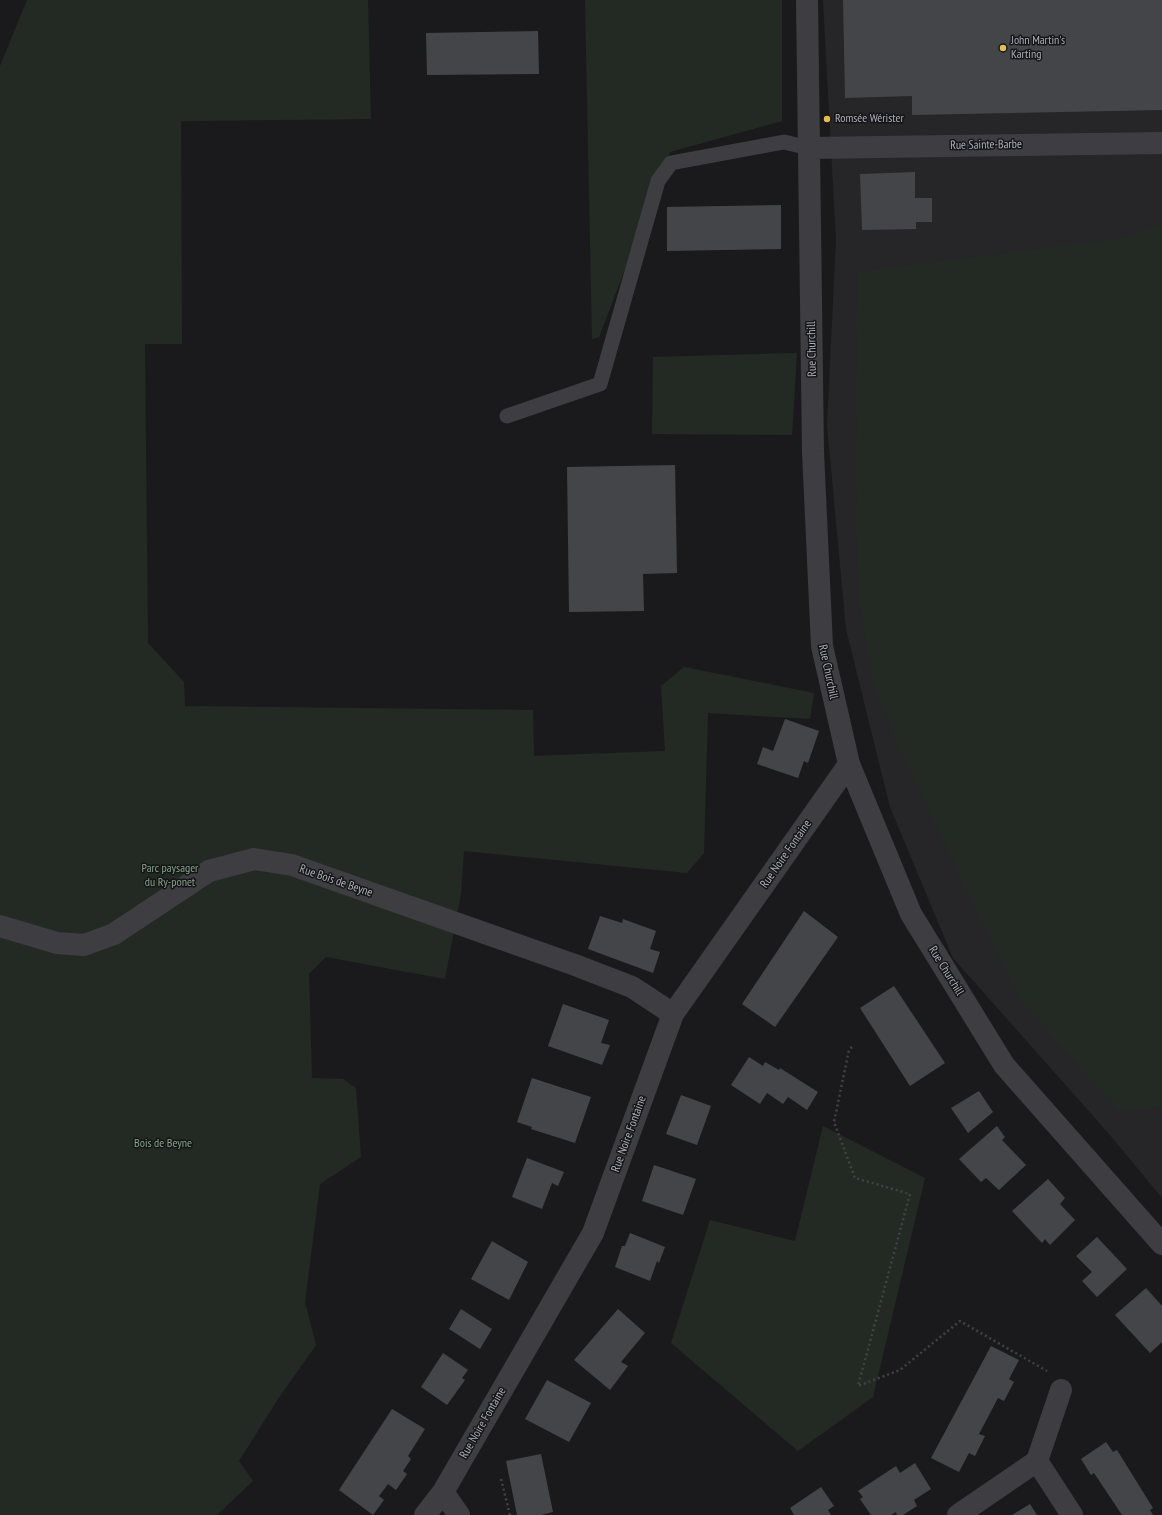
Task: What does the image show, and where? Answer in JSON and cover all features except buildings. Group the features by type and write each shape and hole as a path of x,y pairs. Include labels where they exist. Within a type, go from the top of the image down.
{"street":[{"name":"Rue Churchill","path":"807,0 813,452 822,646 849,764 911,914 1004,1065 1162,1244"},
{"name":"Rue Sainte-Barbe","path":"809,148 1162,143"},
{"name":"Rue Noire Fontaine","path":"425,1515 443,1492 593,1233 673,1014 849,764"},
{"name":"Rue Bois de Beyne","path":"0,926 57,943 84,944 114,934 208,871 254,859 292,866 575,965 632,987 673,1014"},
{"path":"958,1515 1037,1461 1061,1390"},
{"path":"1037,1461 1072,1515"},
{"path":"443,1492 459,1515"}],"lane":[{"path":"507,416 600,384 658,181 671,163 784,142 809,148"}],"path":[{"path":"852,1047 849,1050 834,1122 855,1178 910,1194 858,1386 900,1370 960,1321 1054,1375 1061,1390"},
{"path":"501,1479 510,1515"}],"shaded area":[{"path":"823,0 1162,0 1162,1198 1110,1135 953,958 890,807 846,629 827,425 836,241"}],"green space":[{"name":"Bois de Beyne","path":"27,0 368,0 371,119 181,121 182,344 145,344 148,643 184,682 185,706 533,710 534,756 665,751 661,686 684,667 814,693 810,719 708,713 704,853 687,873 464,851 461,894 445,979 326,957 309,974 312,1078 343,1079 356,1088 361,1157 320,1184 305,1302 316,1345 278,1399 239,1461 253,1481 217,1515 0,1515 0,66"},
{"path":"585,0 782,0 782,121 670,152 599,337 592,339"},
{"path":"1162,223 1162,1106 1119,1111 1019,998 909,769 875,688 860,607 856,529 857,272 1129,237"},
{"path":"797,353 792,435 652,434 653,357"},
{"path":"823,1126 925,1178 873,1397 798,1451 671,1343 710,1220 795,1241"}],"place":[{"name":"John Martin's Karting","path":"1003,48"},
{"name":"Romsée Wérister","path":"827,119"}],"park label":[{"name":"Parc paysager du Ry-ponet","path":"170,876"}]}
